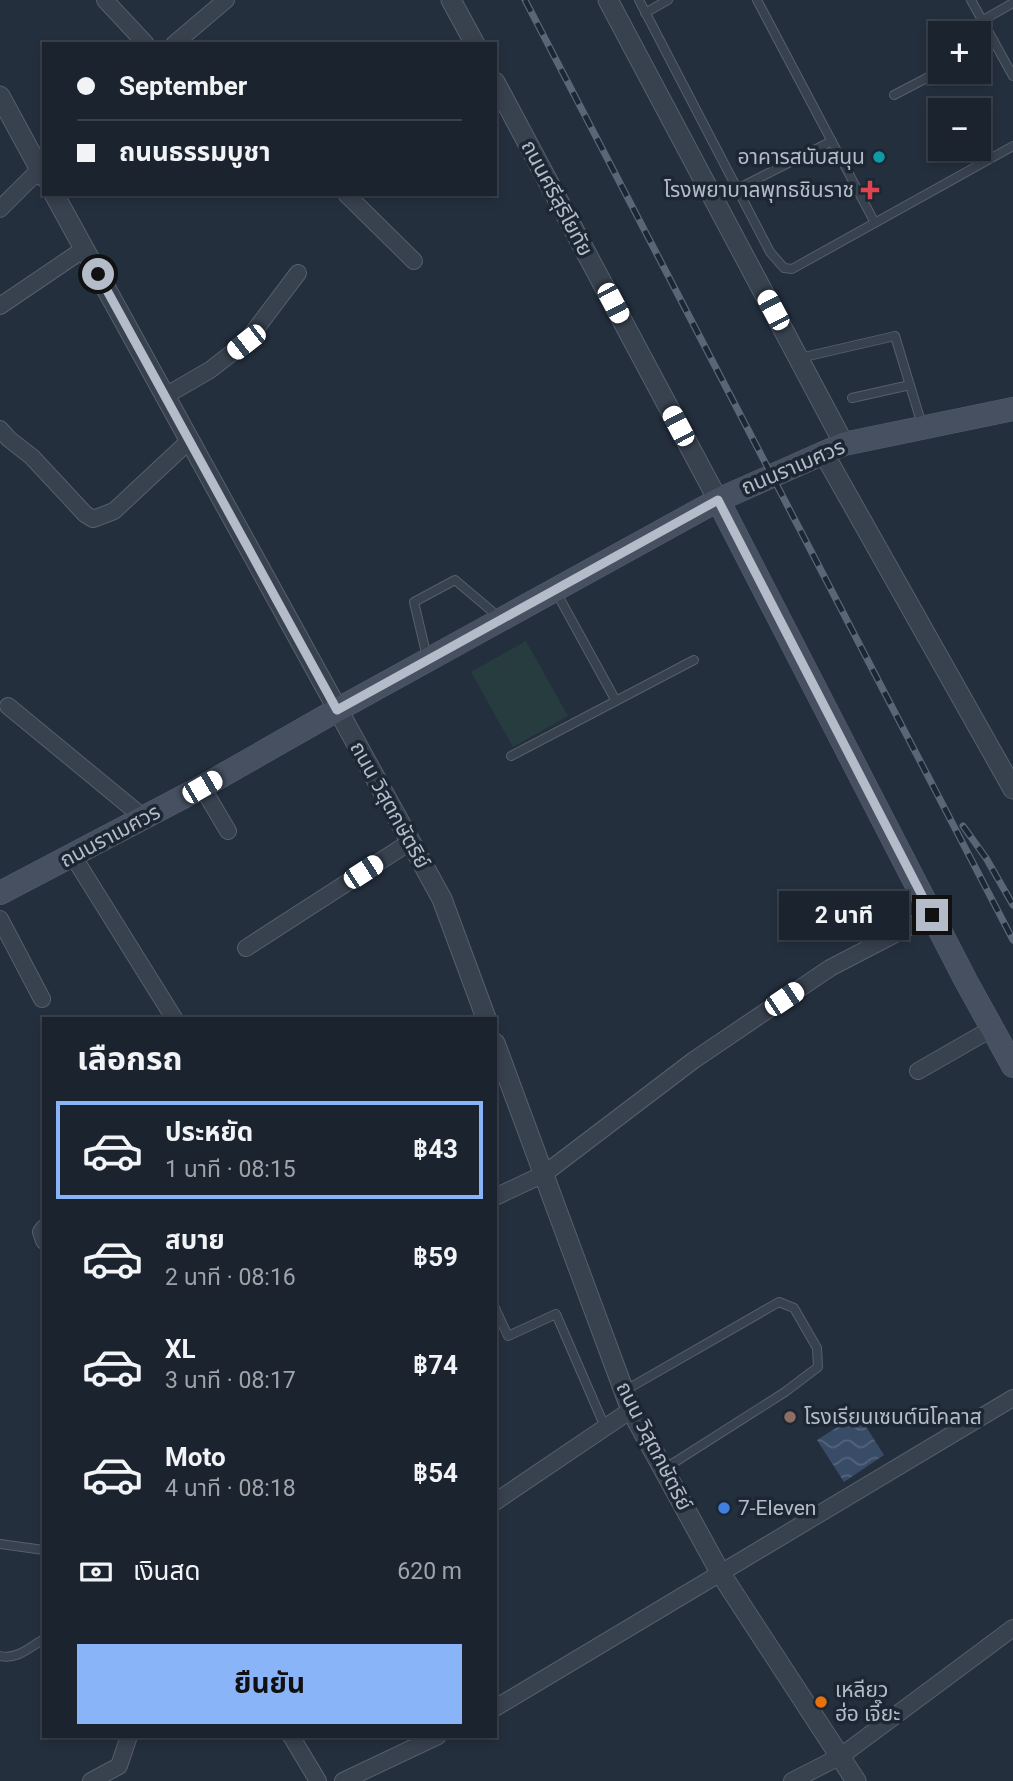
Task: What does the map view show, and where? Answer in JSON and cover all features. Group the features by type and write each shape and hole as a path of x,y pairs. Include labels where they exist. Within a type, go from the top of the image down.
{"main road":[{"name":"ถนนราเมศวร","path":"0,893 202,787 718,500 844,444 1013,409"},
{"path":"718,500 1013,1066"}],"street":[{"path":"105,0 144,42"},
{"path":"182,41 226,0"},
{"path":"451,0 474,42"},
{"path":"608,0 844,444"},
{"name":"ถนนศรีสุริโยทัย","path":"497,86 718,500"},
{"path":"0,96 42,170 0,209"},
{"name":"ถนน วิสุตกษัตริย์","path":"55,196 442,899 486,1017"},
{"path":"348,196 414,261"},
{"path":"0,306 84,249"},
{"path":"165,397 210,370 246,342 298,273"},
{"path":"0,429 32,457 85,514 93,519 114,511 189,440"},
{"path":"822,452 1013,789"},
{"path":"8,706 144,818"},
{"path":"202,787 228,831"},
{"path":"246,948 410,842"},
{"path":"73,856 173,1017"},
{"path":"497,1196 544,1174 694,1060 830,968 932,915"},
{"path":"0,919 42,999"},
{"path":"918,1071 992,1028"},
{"name":"ถนน วิสุตกษัตริย์","path":"497,1048 628,1400 721,1574 856,1781"},
{"path":"497,1707 1013,1398"},
{"path":"497,1501 605,1427 628,1400"},
{"path":"792,1781 841,1756 1013,1628"},
{"path":"91,1781 119,1766 128,1738"},
{"path":"291,1738 317,1781"},
{"path":"342,1781 434,1738"},
{"path":"119,1766 128,1781"}],"lane":[{"path":"639,0 770,252 784,268 792,269 1013,146"},
{"path":"645,13 668,0"},
{"path":"757,0 875,223"},
{"path":"971,0 1013,76"},
{"path":"982,20 1013,3"},
{"path":"894,95 928,77"},
{"path":"737,189 832,141"},
{"path":"798,358 895,336 922,428"},
{"path":"852,398 910,385"},
{"path":"428,660 414,602 455,580 502,619"},
{"path":"555,590 616,701"},
{"path":"512,756 694,660"},
{"path":"628,1400 779,1302 794,1308 817,1348 818,1367 785,1392 664,1469"},
{"path":"497,1312 508,1336 556,1314 605,1427"},
{"path":"0,1544 42,1550"},
{"path":"0,1656 19,1654 42,1640"}],"green space":[{"path":"526,641 568,716 513,747 471,672"}],"water":[{"path":"858,1414 884,1455 844,1482 817,1440"}],"railway":[{"path":"525,0 1013,940"},
{"path":"963,826 986,858 1013,905"}],"place":[{"name":"อาคารสนับสนุน","path":"879,157"},
{"name":"โรงพยาบาลพุทธชินราช","path":"870,190"},
{"name":"โรงเรียนเซนต์นิโคลาส","path":"790,1417"},
{"name":"7-Eleven","path":"724,1508"},
{"name":"เหลียว ฮ่อ เจี๊ยะ","path":"821,1702"}],"route":[{"path":"98,274 337,710 718,500 932,915"}]}
